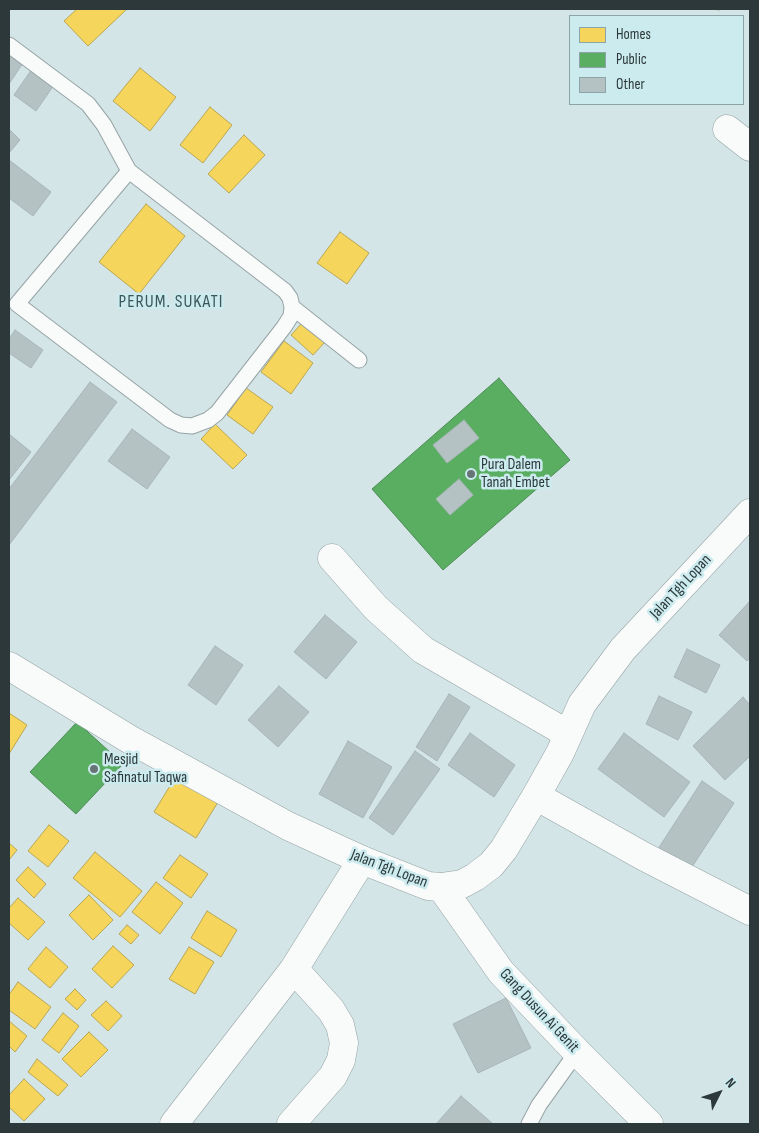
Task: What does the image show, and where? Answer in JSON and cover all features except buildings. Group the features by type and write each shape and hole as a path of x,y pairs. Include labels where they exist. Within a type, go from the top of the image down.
{"street":[{"path":"727,129 750,147"},
{"name":"Jalan Tgh Lopan","path":"9,666 145,748 288,826 362,860 428,886 442,887 462,884 491,865 504,849 560,753 582,704 623,649 749,518"},
{"path":"332,558 376,608 423,650 568,734"},
{"path":"536,796 643,856 750,911"},
{"path":"174,1124 294,969 362,860"},
{"name":"Gang Dusun Ai Genit","path":"442,887 501,972 649,1124"},
{"path":"291,1124 333,1076 341,1060 344,1043 340,1025 331,1010 294,969"}],"lane":[{"path":"9,45 88,104 104,125 128,170 285,291 290,298 291,316 284,327 217,413 208,420 192,426 181,425 170,420 17,304 128,170"},
{"path":"292,307 359,360"},
{"path":"529,1124 539,1105 577,1052"}],"place":[{"name":"Pura Dalem Tanah Embet","path":"471,474"},
{"name":"Mesjid Safinatul Taqwa","path":"94,769"}],"district":[{"name":"PERUM. SUKATI","path":"171,302"}]}
